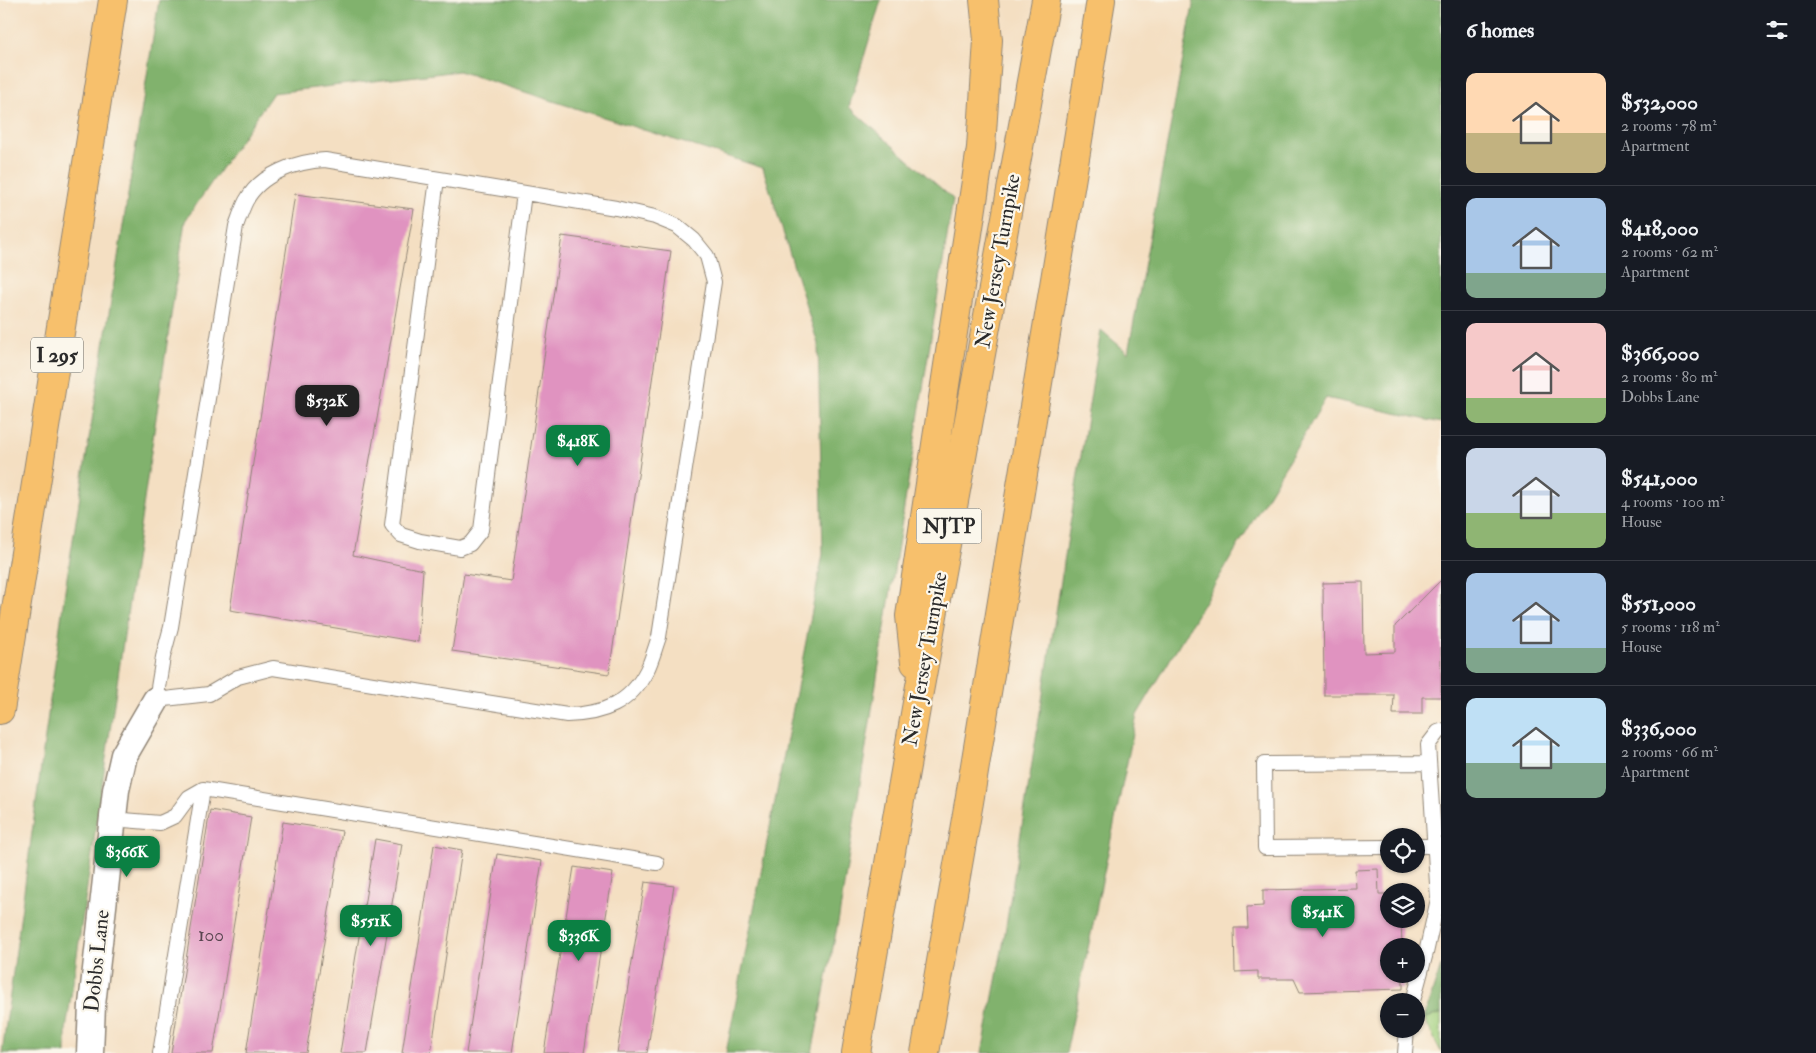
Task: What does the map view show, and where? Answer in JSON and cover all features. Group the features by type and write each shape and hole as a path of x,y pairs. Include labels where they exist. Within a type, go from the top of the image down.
{"highway":[{"name":"I 295","path":"0,710 113,0"},
{"path":"918,697 910,616 981,148 988,40 984,0"},
{"name":"New Jersey Turnpike","path":"856,1053 918,697 1046,0"},
{"name":"NJTP","path":"925,1053 969,802 1101,0"}],"street":[{"name":"Dobbs Lane","path":"90,1053 92,1005 116,790 124,755 156,700"}],"lane":[{"path":"308,160 325,160 524,193 624,210 655,217 677,226 694,240 707,256 714,282 659,637 648,670 635,688 626,698 612,707 584,714 567,715 273,668 238,677 209,694 156,700 163,657 171,627 229,261 236,226 246,200 262,181 288,167 308,160"},
{"path":"437,179 392,524 402,535 444,546 460,548 470,544 481,530 524,193"},
{"path":"1415,993 1438,899 1435,846 1436,780 1428,763 1428,745 1438,732 1441,731"},
{"path":"1380,847 1265,848 1264,764 1428,763"},
{"path":"112,818 160,823 175,816 190,797 204,789 657,863"},
{"path":"160,1053 204,789"},
{"path":"1425,846 1435,846"},
{"path":"1405,1053 1406,1038"}],"green space":[{"path":"159,0 881,0 849,107 953,199 839,917 812,1053 726,1053 823,554 818,344 763,168 459,71 273,93 185,221 66,1030 66,1053 2,1053 65,590"},
{"path":"1194,0 1441,0 1441,423 1326,398 1137,715 1066,1053 982,1053 1003,945 1101,330 1128,353"},
{"path":"1441,966 1441,1014 1425,1018"},
{"path":"1441,1014 1441,1052 1425,1020 1425,1018"}],"building":[{"path":"295,194 414,209 353,555 423,570 418,642 230,610"},
{"path":"562,236 671,251 609,674 452,651 464,574 511,581"},
{"path":"1441,580 1441,697 1422,697 1422,714 1393,714 1394,695 1324,695 1323,583 1363,582 1364,653 1395,652 1395,626"},
{"path":"210,810 251,817 213,1053 171,1053"},
{"path":"283,822 342,831 306,1053 246,1053"},
{"path":"375,839 402,844 367,1053 340,1053"},
{"path":"434,845 462,850 431,1053 402,1053"},
{"path":"497,854 542,861 512,1053 466,1053"},
{"path":"574,867 613,873 584,1053 544,1053"},
{"path":"1378,869 1380,928 1401,928 1402,938 1380,938 1380,983 1403,983 1403,989 1300,992 1294,979 1258,979 1258,971 1235,972 1234,928 1248,928 1247,907 1263,906 1263,890 1356,888 1355,870"},
{"path":"645,882 674,886 647,1053 617,1053"}]}
